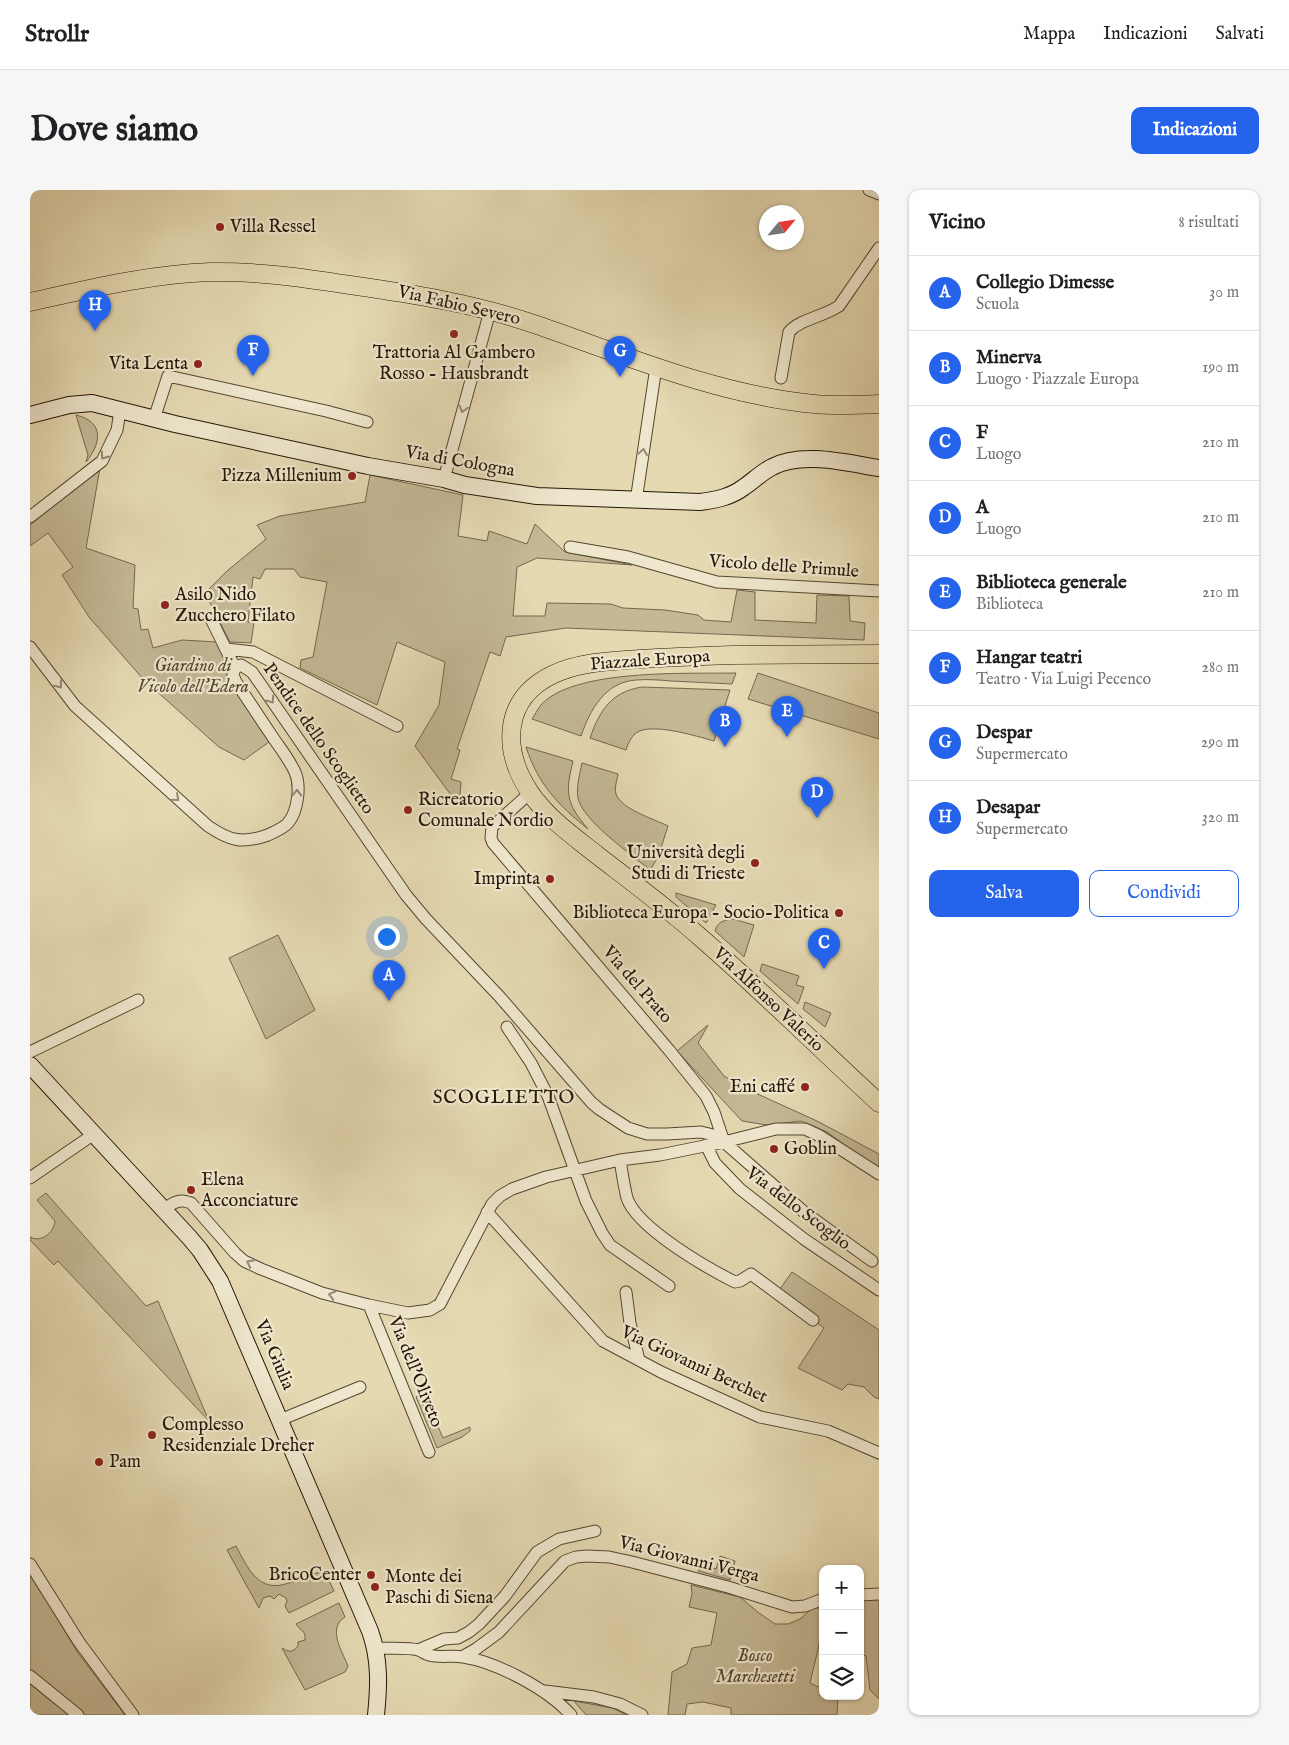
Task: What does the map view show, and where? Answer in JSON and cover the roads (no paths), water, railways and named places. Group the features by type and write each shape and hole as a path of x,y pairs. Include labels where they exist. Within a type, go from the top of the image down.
{"main road":[{"name":"Via Fabio Severo","path":"30,302 128,282 180,274 212,272 323,281 386,290 490,311 538,325 656,366 739,392 815,404 879,404"},
{"name":"Via di Cologna","path":"30,415 86,402 154,419 368,466 444,479 465,485 537,496 700,502 727,497 743,488 772,466 791,460 822,459 879,468"},
{"name":"Piazzale Europa","path":"655,900 564,828 540,806 530,792 514,758 511,743 515,714 525,697 542,681 552,675 587,664 616,660 684,656 879,654"},
{"name":"Via Alfonso Valerio","path":"655,900 700,937 879,1103"},
{"name":"Via Giulia","path":"30,1065 164,1209 200,1250 220,1281 364,1615 376,1648 379,1678 376,1715"}],"street":[{"path":"869,190 879,194"},
{"path":"781,378 789,332 802,322 830,313 839,306 879,248"},
{"path":"444,479 490,311"},
{"path":"636,500 656,366"},
{"path":"154,419 168,376 367,422"},
{"path":"30,517 102,460 117,430 120,411"},
{"name":"Vicolo delle Primule","path":"570,547 628,557 717,582 879,591"},
{"path":"211,619 235,668"},
{"name":"Pendice dello Scoglietto","path":"30,646 73,704 208,826 232,840 257,839 288,824 295,809 298,792 296,773 233,675 235,668 241,665 252,672 406,895 426,919 499,996 591,1102 628,1128 647,1134 701,1132 713,1135 724,1142"},
{"path":"226,649 253,652 396,726"},
{"name":"Via del Prato","path":"530,792 492,827 491,838 493,843 706,1096 714,1112 724,1142"},
{"path":"30,1052 138,1000"},
{"path":"507,1027 531,1063 548,1096 586,1201 602,1233 610,1245 669,1286"},
{"path":"164,1209 173,1203 185,1200 191,1203 234,1253 244,1261 322,1292 370,1305 408,1312 430,1310 440,1304 487,1212 500,1196 512,1189 546,1177 620,1160 660,1155 724,1142 776,1129 805,1129 820,1136 879,1174"},
{"path":"30,1178 94,1134"},
{"name":"Via dello Scoglio","path":"724,1142 804,1212 872,1261"},
{"name":"Via dello Scoglio","path":"706,1145 716,1164 740,1189 804,1239 879,1290"},
{"path":"620,1160 628,1199 641,1218 663,1238 705,1266 735,1282 751,1274 813,1320"},
{"name":"Via Giovanni Berchet","path":"487,1212 603,1342 661,1372 760,1417 828,1431 879,1453"},
{"path":"626,1292 630,1323 639,1360"},
{"name":"Via dell'Oliveto","path":"370,1305 429,1452"},
{"path":"280,1420 360,1387"},
{"path":"418,1650 444,1639 458,1638 474,1628 505,1596 537,1552 559,1539 596,1531"},
{"name":"Via Giovanni Verga","path":"462,1657 489,1640 565,1561 576,1557 609,1557 658,1568 728,1586 792,1607 805,1606 819,1601"},
{"path":"30,1564 79,1642 133,1715"},
{"path":"864,1595 879,1594"},
{"path":"376,1648 418,1650 428,1655 451,1658 462,1657 488,1664 543,1691 560,1702 571,1715"},
{"path":"30,1676 78,1715"},
{"path":"543,1691 594,1697 620,1704 642,1715"}],"place":[{"name":"Villa Ressel","path":"220,227"},
{"name":"Desapar","path":"95,331"},
{"name":"Trattoria Al Gambero Rosso - Hausbrandt","path":"454,334"},
{"name":"Vita Lenta","path":"198,364"},
{"name":"Hangar teatri","path":"253,376"},
{"name":"Despar","path":"620,377"},
{"name":"Pizza Millenium","path":"352,476"},
{"name":"Asilo Nido Zucchero Filato","path":"165,605"},
{"name":"Biblioteca generale","path":"787,737"},
{"name":"Minerva","path":"725,747"},
{"name":"Ricreatorio Comunale Nordio","path":"408,810"},
{"name":"A","path":"817,818"},
{"name":"Università degli Studi di Trieste","path":"755,863"},
{"name":"Imprinta","path":"550,879"},
{"name":"Biblioteca Europa - Socio-Politica","path":"839,913"},
{"name":"F","path":"824,969"},
{"name":"Collegio Dimesse","path":"389,1001"},
{"name":"Eni caffé","path":"805,1087"},
{"name":"Goblin","path":"774,1149"},
{"name":"Elena Acconciature","path":"191,1190"},
{"name":"Complesso Residenziale Dreher","path":"152,1435"},
{"name":"Pam","path":"99,1462"},
{"name":"BricoCenter","path":"371,1575"},
{"name":"Monte dei Paschi di Siena","path":"375,1587"}],"district":[{"name":"SCOGLIETTO","path":"504,1098"}],"park label":[{"name":"Giardino di Vicolo dell’Edera","path":"193,676"},
{"name":"Bosco Marchesetti","path":"755,1666"}]}
